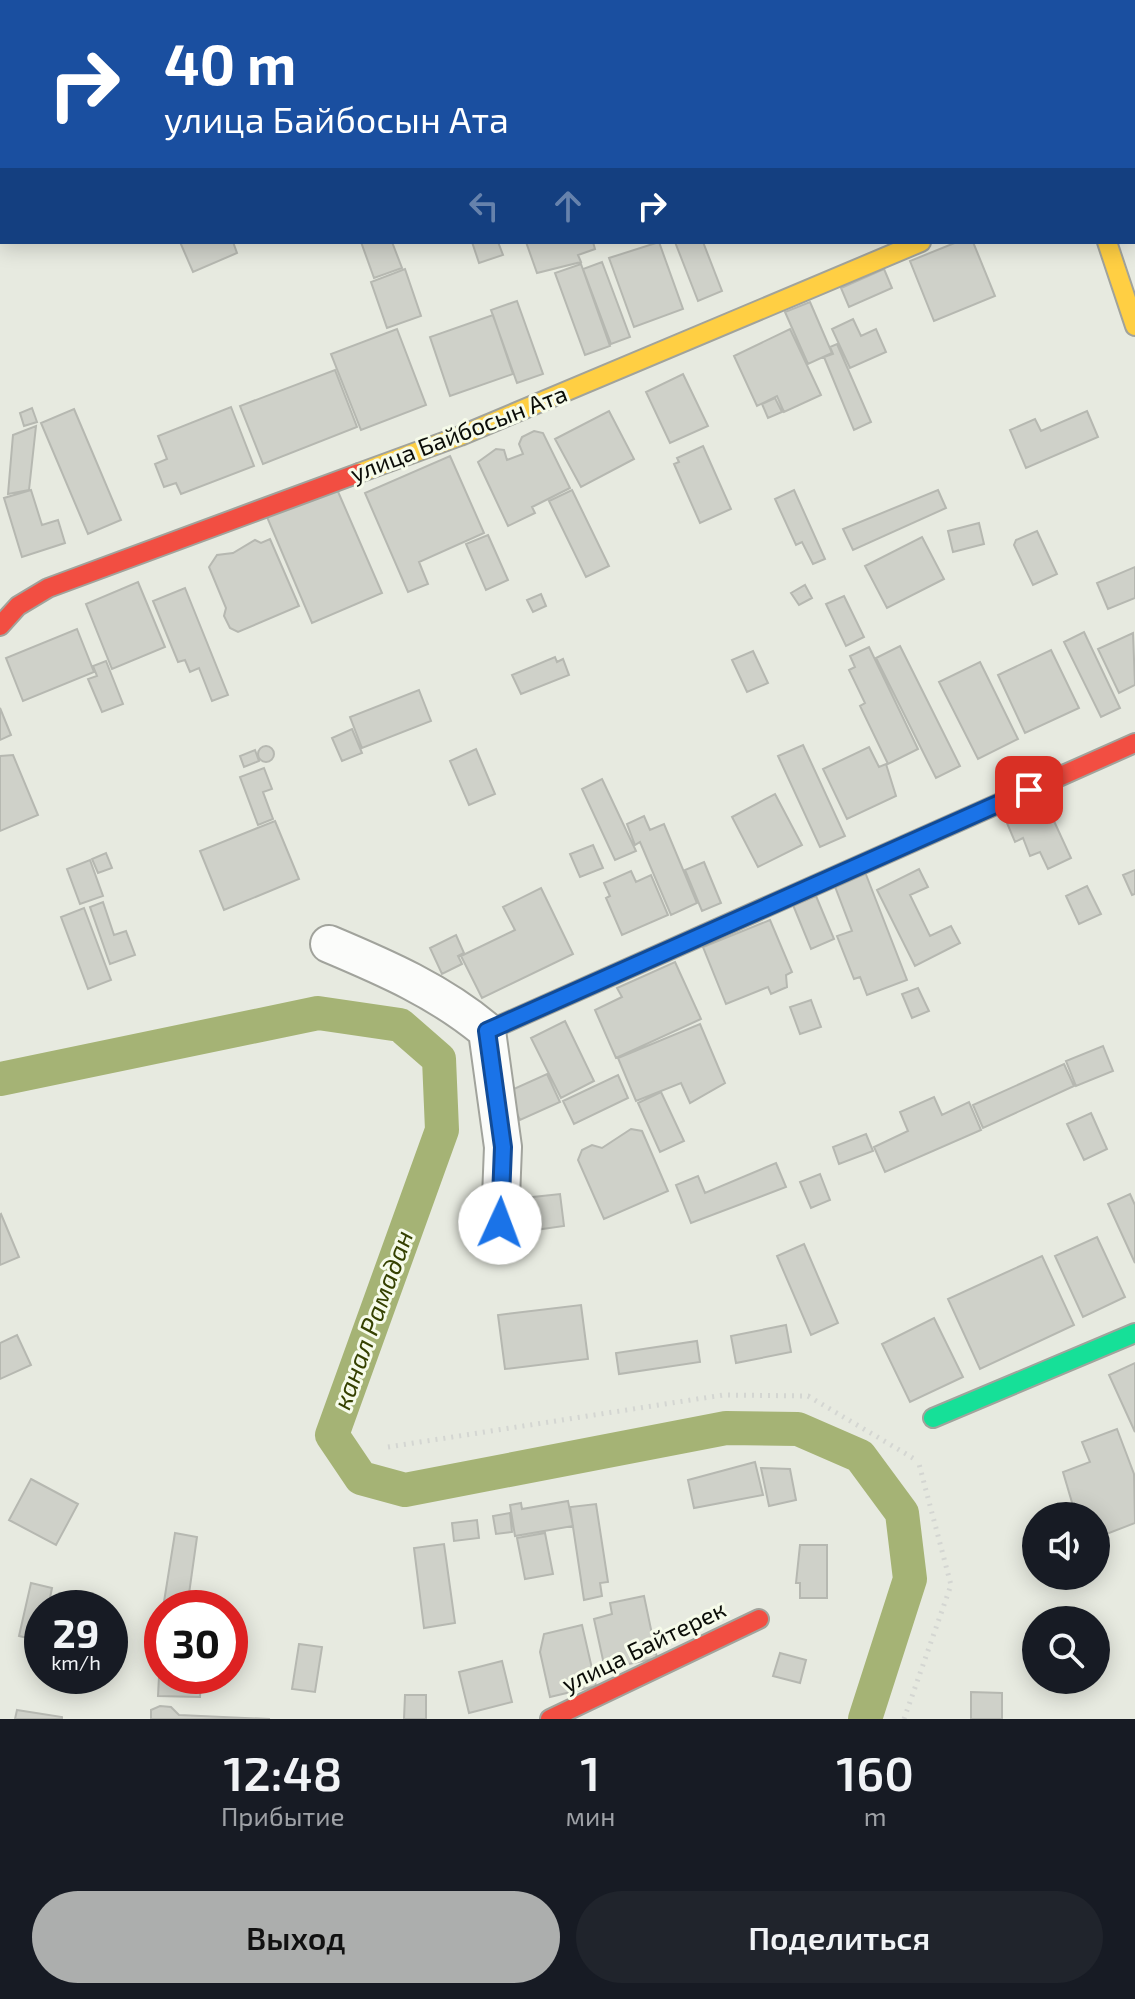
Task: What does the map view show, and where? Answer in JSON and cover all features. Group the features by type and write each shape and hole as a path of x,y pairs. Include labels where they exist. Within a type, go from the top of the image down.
{"street":[{"name":"улица Байбосын Ата","path":"0,626 18,606 48,588 460,436 916,244"},
{"path":"1108,244 1135,326"},
{"path":"487,1031 1135,743"},
{"path":"329,944 413,980 462,1010 487,1031 503,1147 500,1223"},
{"path":"933,1418 1135,1333"},
{"name":"улица Байтерек","path":"550,1719 759,1619"}],"path":[{"path":"388,1447 723,1395 808,1396 918,1461 951,1585 904,1719"}],"building":[{"path":"181,244 234,244 237,253 193,272"},
{"path":"362,244 393,244 402,268 374,278"},
{"path":"473,244 499,244 503,255 479,263"},
{"path":"527,244 594,244 595,249 578,255 581,262 537,273"},
{"path":"660,244 683,309 634,327 609,258"},
{"path":"676,244 704,244 722,291 698,301"},
{"path":"952,244 974,244 995,296 934,321 910,261"},
{"path":"602,262 630,337 611,344 583,269"},
{"path":"581,264 610,346 585,355 555,273"},
{"path":"405,269 421,316 387,328 371,282"},
{"path":"884,269 892,288 849,307 841,288"},
{"path":"517,301 543,374 517,383 491,310"},
{"path":"810,302 832,353 808,364 785,312"},
{"path":"493,315 513,374 450,396 430,337"},
{"path":"853,319 861,336 876,329 886,352 850,368 832,329"},
{"path":"397,329 426,405 361,430 331,354"},
{"path":"790,329 821,395 784,412 777,396 757,406 734,356"},
{"path":"837,344 871,422 854,430 824,357 833,354 830,347"},
{"path":"335,370 357,427 263,464 240,406"},
{"path":"683,374 708,426 670,443 646,392"},
{"path":"775,398 782,412 768,418 762,404"},
{"path":"231,407 254,466 181,494 176,483 164,487 155,464 167,459 158,436"},
{"path":"32,408 37,422 24,426 20,413"},
{"path":"74,409 121,520 88,534 41,423"},
{"path":"609,411 634,459 581,487 555,439"},
{"path":"1087,411 1098,437 1026,468 1010,430 1035,419 1041,431"},
{"path":"36,426 29,490 8,494 13,435"},
{"path":"534,431 543,433 570,488 532,507 535,513 508,526 478,462 496,449 504,450 507,460 523,454 519,444 522,437"},
{"path":"703,446 731,509 700,523 674,464 679,462 677,458"},
{"path":"450,456 484,533 419,562 428,584 408,592 365,493"},
{"path":"336,487 382,593 312,623 267,517"},
{"path":"31,490 42,525 58,520 65,543 22,557 4,498"},
{"path":"572,490 609,566 586,577 549,501"},
{"path":"794,490 825,559 813,564 802,542 796,545 775,499"},
{"path":"938,490 946,508 853,550 843,529"},
{"path":"979,523 984,544 953,552 948,531"},
{"path":"1037,531 1057,574 1033,585 1014,545 1016,540"},
{"path":"488,535 508,580 486,590 466,544"},
{"path":"922,537 944,579 887,608 865,566"},
{"path":"270,539 299,606 238,632 230,628 224,616 226,608 209,567 217,555 233,553 255,540 261,543"},
{"path":"1135,567 1135,598 1108,609 1097,583"},
{"path":"138,582 165,647 112,669 86,604"},
{"path":"805,585 812,598 799,605 791,593"},
{"path":"185,588 228,695 212,701 199,668 190,672 185,660 178,662 153,601"},
{"path":"541,594 546,606 533,612 527,600"},
{"path":"844,596 864,637 846,646 826,604"},
{"path":"77,629 94,672 23,701 6,658"},
{"path":"1084,632 1120,708 1101,717 1064,642"},
{"path":"1133,633 1135,685 1119,693 1098,649"},
{"path":"900,646 960,766 936,778 876,658"},
{"path":"869,647 918,749 888,764 860,706 865,703 849,670 855,667 850,656"},
{"path":"1051,650 1079,708 1025,733 998,675"},
{"path":"753,651 768,683 747,692 732,660"},
{"path":"555,657 557,662 563,659 569,675 521,694 512,675"},
{"path":"106,661 123,704 102,712 88,679 97,676 93,666"},
{"path":"980,662 1018,739 978,759 939,682"},
{"path":"419,690 431,721 362,748 350,717"},
{"path":"0,708 11,735 0,740"},
{"path":"352,729 362,753 342,761 332,738"},
{"path":"803,745 845,836 820,847 778,756"},
{"path":"266,746 272,748 272,760 266,762 260,760 258,754 260,748"},
{"path":"869,747 879,767 886,764 896,796 847,819 823,769"},
{"path":"476,749 495,794 469,805 450,761"},
{"path":"255,750 259,761 244,767 240,756"},
{"path":"13,755 38,815 0,831 0,756"},
{"path":"264,768 272,789 263,792 273,819 258,825 240,777"},
{"path":"602,779 636,851 615,860 582,789"},
{"path":"775,794 802,845 758,867 732,817"},
{"path":"1042,795 1071,858 1048,869 1040,852 1030,856 1023,838 1015,842 1004,816"},
{"path":"644,816 650,830 664,824 697,903 671,915 640,842 635,845 627,824"},
{"path":"275,821 299,879 224,910 200,851"},
{"path":"593,845 603,868 580,877 570,854"},
{"path":"106,853 112,868 98,873 92,859"},
{"path":"90,860 103,896 80,904 67,869"},
{"path":"704,862 721,903 702,911 685,870"},
{"path":"919,869 928,887 910,895 930,936 951,926 960,943 915,966 877,890"},
{"path":"1135,870 1135,894 1132,895 1123,875"},
{"path":"631,871 636,882 651,875 668,915 622,935 606,898 610,896 604,883"},
{"path":"865,872 907,980 867,995 860,977 854,979 837,936 852,931 834,884"},
{"path":"1087,886 1101,914 1079,924 1066,896"},
{"path":"541,888 573,954 482,998 461,956 515,930 503,907"},
{"path":"816,896 834,939 811,949 793,905"},
{"path":"103,902 114,935 126,931 135,955 110,964 90,907"},
{"path":"84,908 111,980 88,989 61,917"},
{"path":"770,920 792,972 786,975 787,987 771,994 768,987 726,1004 703,947"},
{"path":"456,935 464,953 458,956 462,964 442,974 430,948"},
{"path":"675,962 701,1019 616,1058 595,1010 622,997 617,988"},
{"path":"918,988 929,1011 912,1018 902,994"},
{"path":"811,1000 821,1027 800,1034 790,1007"},
{"path":"565,1021 594,1081 561,1098 531,1038"},
{"path":"700,1024 725,1083 690,1103 681,1083 636,1101 618,1058"},
{"path":"1103,1046 1113,1071 1076,1086 1066,1061"},
{"path":"1064,1064 1074,1086 983,1128 973,1105"},
{"path":"547,1074 560,1102 520,1120 507,1092"},
{"path":"618,1075 628,1098 574,1124 563,1101"},
{"path":"661,1092 684,1141 660,1152 638,1103"},
{"path":"934,1097 942,1115 969,1102 981,1130 885,1172 874,1147 908,1131 900,1112"},
{"path":"1091,1113 1107,1149 1084,1160 1067,1124"},
{"path":"631,1129 642,1131 668,1191 604,1219 578,1160 582,1150 592,1145 602,1148"},
{"path":"866,1134 873,1151 839,1164 833,1147"},
{"path":"776,1163 786,1187 691,1223 676,1185 698,1176 705,1193"},
{"path":"820,1174 830,1200 811,1208 800,1182"},
{"path":"560,1194 564,1226 528,1231 524,1198"},
{"path":"1130,1194 1135,1205 1135,1263 1108,1204"},
{"path":"0,1215 19,1257 0,1265"},
{"path":"1097,1237 1125,1297 1083,1317 1055,1256"},
{"path":"804,1244 838,1323 811,1335 777,1256"},
{"path":"1042,1256 1074,1325 980,1369 948,1299"},
{"path":"581,1305 588,1359 505,1369 498,1315"},
{"path":"934,1318 963,1377 910,1402 882,1344"},
{"path":"786,1325 791,1352 736,1363 731,1336"},
{"path":"17,1335 31,1365 0,1379 0,1343"},
{"path":"697,1341 700,1362 619,1374 616,1353"},
{"path":"1135,1363 1135,1432 1109,1375"},
{"path":"1117,1429 1134,1474 1135,1523 1110,1533 1110,1502 1072,1502 1063,1472 1090,1462 1082,1442"},
{"path":"755,1462 763,1495 694,1508 688,1480"},
{"path":"761,1468 790,1469 796,1500 769,1506"},
{"path":"31,1479 78,1504 56,1545 9,1520"},
{"path":"568,1501 573,1526 515,1536 510,1505 521,1503 522,1509"},
{"path":"596,1504 608,1582 600,1583 602,1596 584,1600 570,1507"},
{"path":"510,1513 512,1532 496,1534 493,1516"},
{"path":"477,1520 479,1538 454,1541 452,1523"},
{"path":"175,1533 197,1537 190,1590 166,1590"},
{"path":"545,1533 553,1574 525,1579 517,1538"},
{"path":"444,1544 455,1623 424,1628 414,1548"},
{"path":"800,1545 827,1545 827,1598 800,1598 800,1583 796,1583"},
{"path":"31,1583 52,1588 52,1590 29,1590"},
{"path":"644,1596 657,1658 605,1669 594,1619 612,1614 610,1603"},
{"path":"24,1614 24,1637 19,1636"},
{"path":"582,1625 596,1686 550,1697 540,1652 544,1634"},
{"path":"299,1644 322,1647 315,1692 292,1689"},
{"path":"780,1653 806,1660 800,1683 773,1676"},
{"path":"502,1661 512,1702 469,1713 459,1672"},
{"path":"971,1692 1002,1693 1002,1719 971,1719"},
{"path":"158,1694 200,1694 200,1697"},
{"path":"405,1695 426,1695 426,1719 404,1719"},
{"path":"160,1706 171,1707 179,1715 270,1719 151,1719 151,1710"},
{"path":"17,1710 62,1717 62,1719 15,1719"}],"waterway":[{"name":"канал Рамадан","path":"0,1079 318,1013 400,1025 439,1059 442,1130 332,1435 361,1478 405,1490 726,1428 798,1429 860,1456 902,1513 910,1579 865,1719"}],"traffic: fast":[{"path":"933,1418 1135,1333"}],"traffic: slow":[{"path":"359,473 460,436 916,244"},
{"path":"1108,244 1135,326"}],"traffic: jam":[{"path":"0,626 18,606 48,588 359,473"},
{"path":"487,1031 1135,743"},
{"path":"550,1719 759,1619"}],"route":[{"path":"500,1223 503,1147 487,1031 1029,790"}]}
